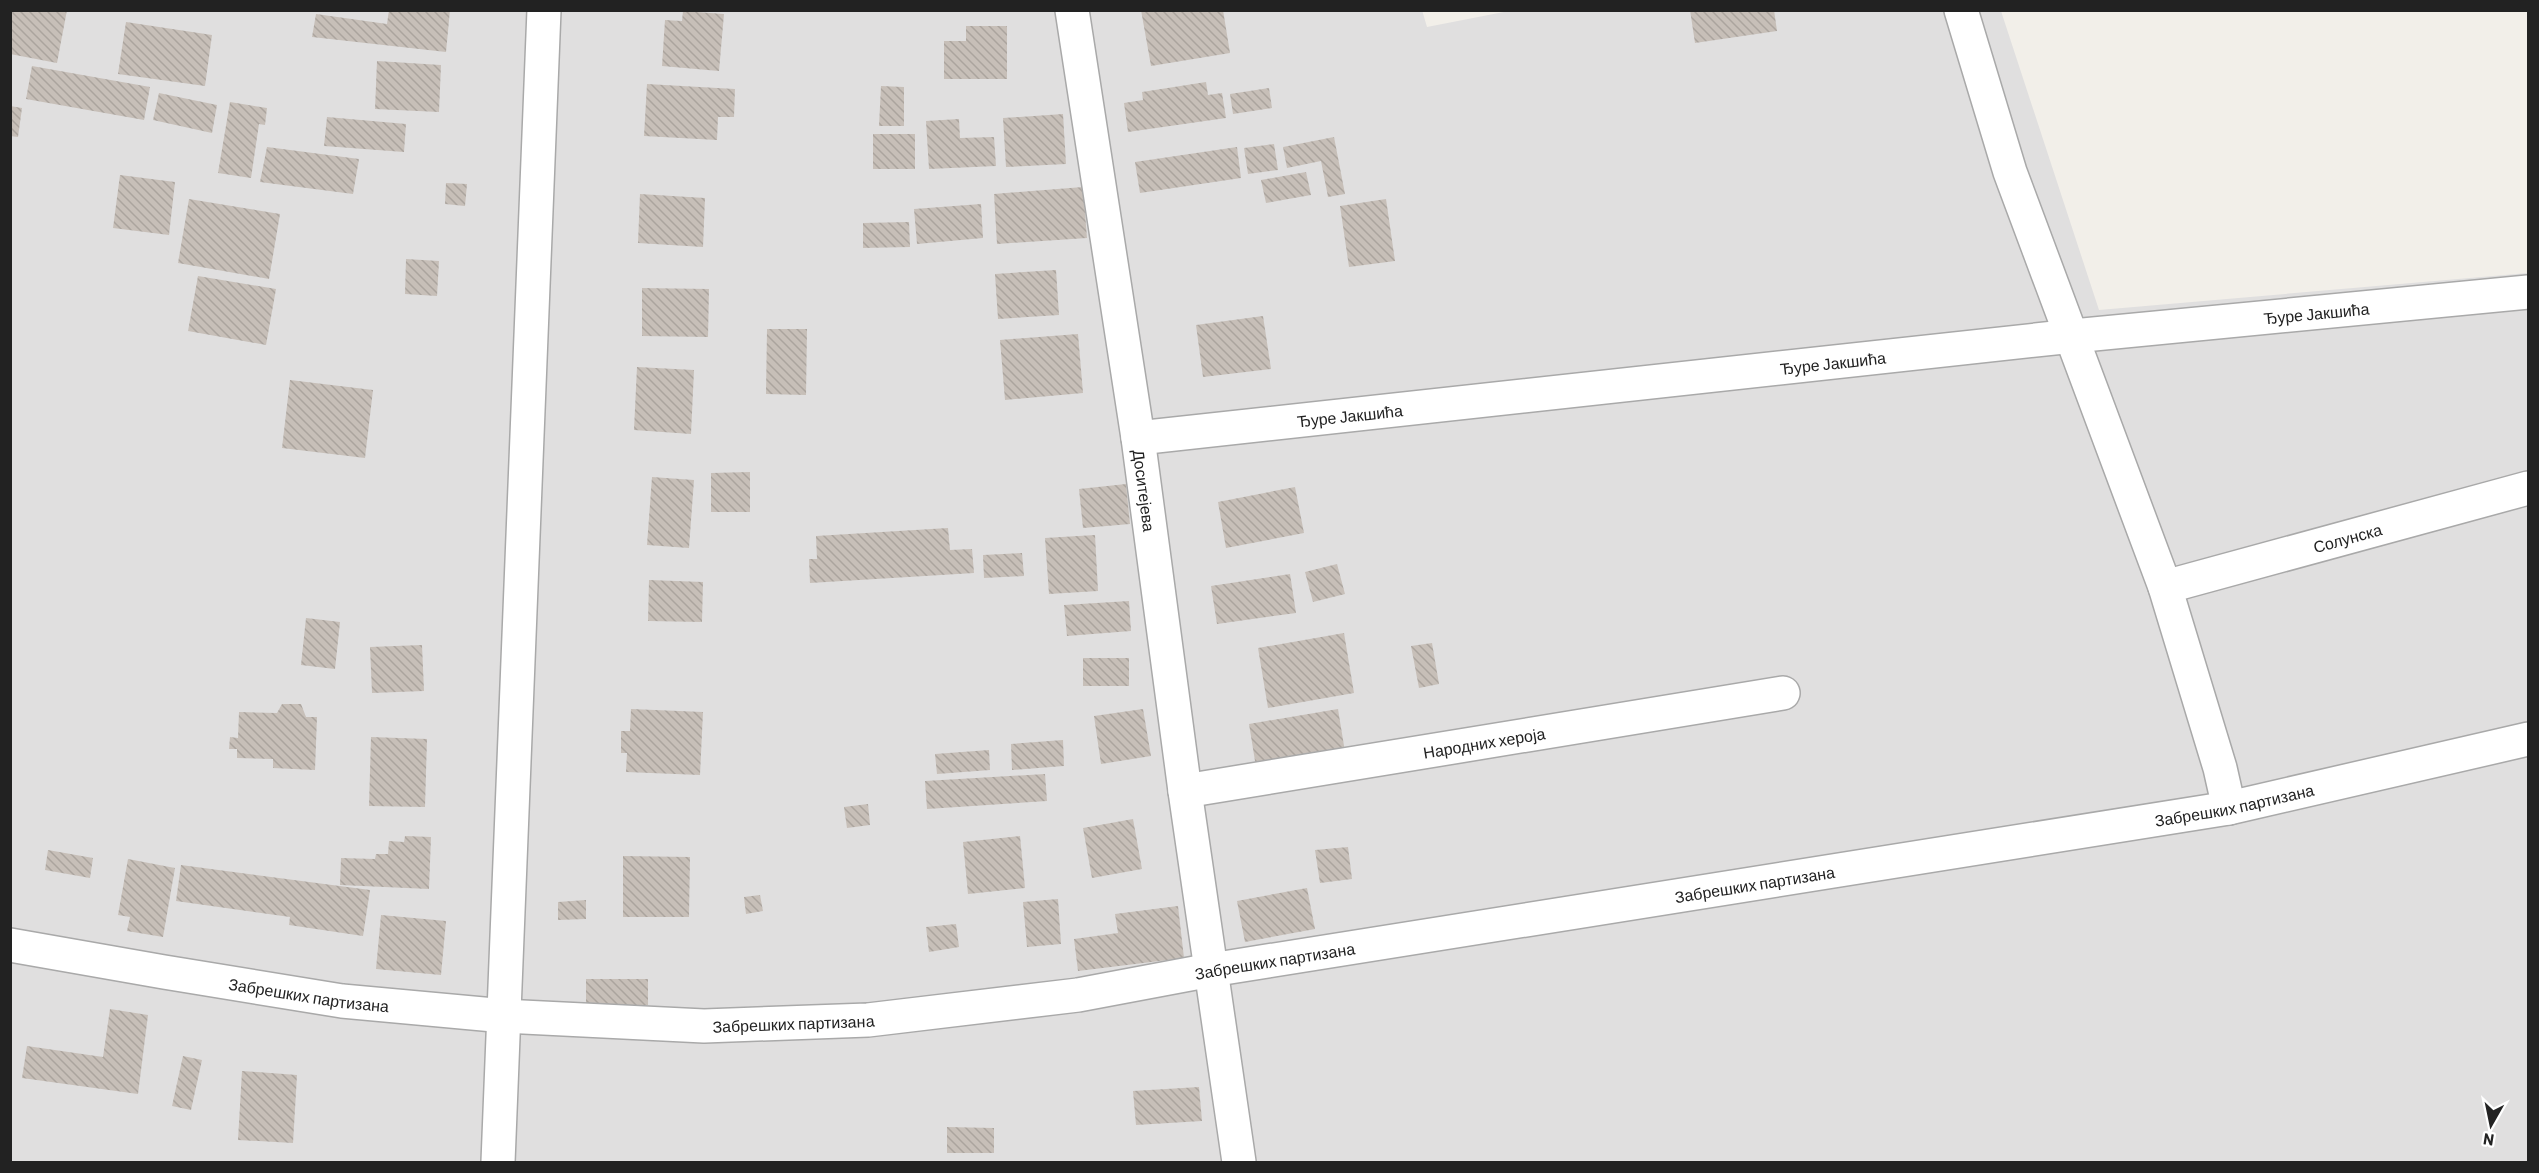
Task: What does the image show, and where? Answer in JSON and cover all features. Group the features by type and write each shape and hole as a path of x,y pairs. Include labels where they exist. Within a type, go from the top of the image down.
{"street":[{"path":"498,1162 544,10"},
{"name":"Доситејева","path":"1072,10 1138,438 1185,791 1239,1162"},
{"path":"1961,10 2010,172 2165,587 2220,768 2229,807"},
{"name":"Ђуре Јакшића","path":"1138,438 2073,336 2529,292"},
{"name":"Солунска","path":"2165,587 2529,488"},
{"name":"Народних хероја","path":"1185,791 1782,693"},
{"name":"Забрешких партизана","path":"10,945 342,1000 505,1016 704,1026 868,1020 1078,995 1211,970 2229,807 2529,739"}],"shaded area":[{"path":"1422,10 1427,27 1514,10 2001,11 2099,310 2528,273 2528,1162 11,1162 10,11"}],"building":[{"path":"10,10 67,10 57,63 10,54"},
{"path":"389,10 450,10 446,52 312,37 316,14 387,24"},
{"path":"1141,10 1223,10 1230,53 1151,66"},
{"path":"1690,10 1774,10 1777,31 1695,43"},
{"path":"683,11 724,14 719,71 662,66 665,20 682,21"},
{"path":"126,22 212,35 205,86 118,74"},
{"path":"966,26 1007,26 1007,79 944,79 944,41 966,41"},
{"path":"377,61 441,65 439,112 375,109"},
{"path":"32,66 150,87 144,120 26,99"},
{"path":"1206,82 1208,95 1222,93 1226,118 1128,132 1124,103 1143,100 1142,92"},
{"path":"647,84 735,89 734,117 718,117 717,140 644,136"},
{"path":"881,86 904,87 904,126 879,126"},
{"path":"1269,88 1272,108 1233,114 1230,94"},
{"path":"159,93 217,105 212,133 153,120"},
{"path":"230,102 267,108 265,125 259,124 251,178 218,173"},
{"path":"10,106 22,108 18,137 10,136"},
{"path":"1063,114 1066,164 1006,167 1003,118"},
{"path":"327,117 406,124 404,152 324,146"},
{"path":"959,119 960,138 994,137 996,166 929,169 926,121"},
{"path":"873,134 915,134 915,169 873,169"},
{"path":"1334,137 1345,194 1328,197 1321,161 1287,168 1283,147"},
{"path":"1274,144 1278,170 1248,174 1244,148"},
{"path":"267,147 359,159 353,194 260,182"},
{"path":"1237,147 1241,178 1140,193 1135,162"},
{"path":"1306,172 1311,195 1266,203 1261,180"},
{"path":"120,175 175,182 169,235 113,228"},
{"path":"446,183 467,184 465,206 445,204"},
{"path":"1083,187 1087,238 997,244 994,194"},
{"path":"640,194 705,198 703,247 638,243"},
{"path":"189,199 280,214 269,279 178,263"},
{"path":"1386,199 1395,261 1349,267 1340,206"},
{"path":"981,204 983,238 917,244 914,209"},
{"path":"909,222 910,247 863,248 863,223"},
{"path":"406,259 439,261 437,296 405,294"},
{"path":"1056,270 1059,315 998,319 995,274"},
{"path":"198,276 276,289 266,345 188,331"},
{"path":"642,288 709,289 708,337 642,336"},
{"path":"1263,316 1271,369 1203,377 1196,325"},
{"path":"767,329 807,329 806,395 766,394"},
{"path":"1078,334 1083,393 1005,400 1000,340"},
{"path":"637,367 694,370 691,434 634,430"},
{"path":"290,380 373,390 365,458 282,448"},
{"path":"750,472 750,512 711,512 711,473"},
{"path":"652,477 694,480 689,548 647,545"},
{"path":"1126,484 1130,524 1083,528 1079,489"},
{"path":"1295,487 1304,533 1226,548 1218,502"},
{"path":"948,528 950,550 972,549 974,573 810,583 809,559 817,559 816,536"},
{"path":"1095,535 1098,591 1049,594 1045,538"},
{"path":"1022,553 1024,576 984,578 983,555"},
{"path":"1337,564 1345,594 1313,602 1305,572"},
{"path":"1290,574 1296,613 1217,624 1211,586"},
{"path":"649,580 703,582 702,622 648,621"},
{"path":"1129,601 1131,631 1067,636 1064,605"},
{"path":"306,618 340,622 335,669 301,665"},
{"path":"1344,633 1354,693 1268,708 1258,648"},
{"path":"1432,643 1439,684 1419,688 1411,646"},
{"path":"422,645 424,691 372,693 370,647"},
{"path":"1083,658 1129,658 1129,686 1083,686"},
{"path":"282,704 301,704 306,717 317,717 315,770 273,768 273,759 237,758 237,749 229,749 230,737 238,738 239,712 277,713"},
{"path":"631,709 703,712 700,775 626,772 627,753 621,753 621,731 630,731"},
{"path":"1143,709 1151,756 1101,764 1094,716"},
{"path":"1338,709 1345,752 1256,767 1249,724"},
{"path":"371,737 427,739 425,807 369,806"},
{"path":"1063,740 1064,766 1012,770 1011,744"},
{"path":"989,750 990,770 937,774 935,754"},
{"path":"1045,774 1047,801 927,809 925,781"},
{"path":"868,804 870,825 847,828 844,807"},
{"path":"1133,819 1142,869 1092,878 1083,828"},
{"path":"405,836 431,837 429,889 340,885 341,858 375,859 376,854 388,854 389,841 404,842"},
{"path":"1020,836 1025,888 968,894 963,842"},
{"path":"1348,847 1352,879 1320,883 1315,850"},
{"path":"48,850 93,858 90,878 45,870"},
{"path":"623,856 690,857 689,917 623,917"},
{"path":"128,859 175,868 163,937 127,931 130,917 118,915"},
{"path":"181,865 370,890 363,936 289,925 290,917 176,901"},
{"path":"1307,888 1315,929 1245,942 1237,901"},
{"path":"760,895 763,911 746,914 744,897"},
{"path":"1058,899 1061,944 1027,947 1023,902"},
{"path":"586,900 586,919 558,920 558,902"},
{"path":"1178,906 1184,958 1078,971 1074,939 1118,933 1115,914"},
{"path":"381,915 446,921 441,975 376,969"},
{"path":"956,924 959,947 929,952 926,927"},
{"path":"586,979 648,979 648,1005 586,1005"},
{"path":"110,1009 148,1015 138,1094 22,1078 27,1046 103,1057"},
{"path":"183,1056 202,1060 191,1110 172,1106"},
{"path":"242,1071 297,1075 293,1143 238,1140"},
{"path":"1199,1087 1202,1121 1136,1125 1133,1091"},
{"path":"947,1127 994,1128 994,1153 947,1153"}]}
